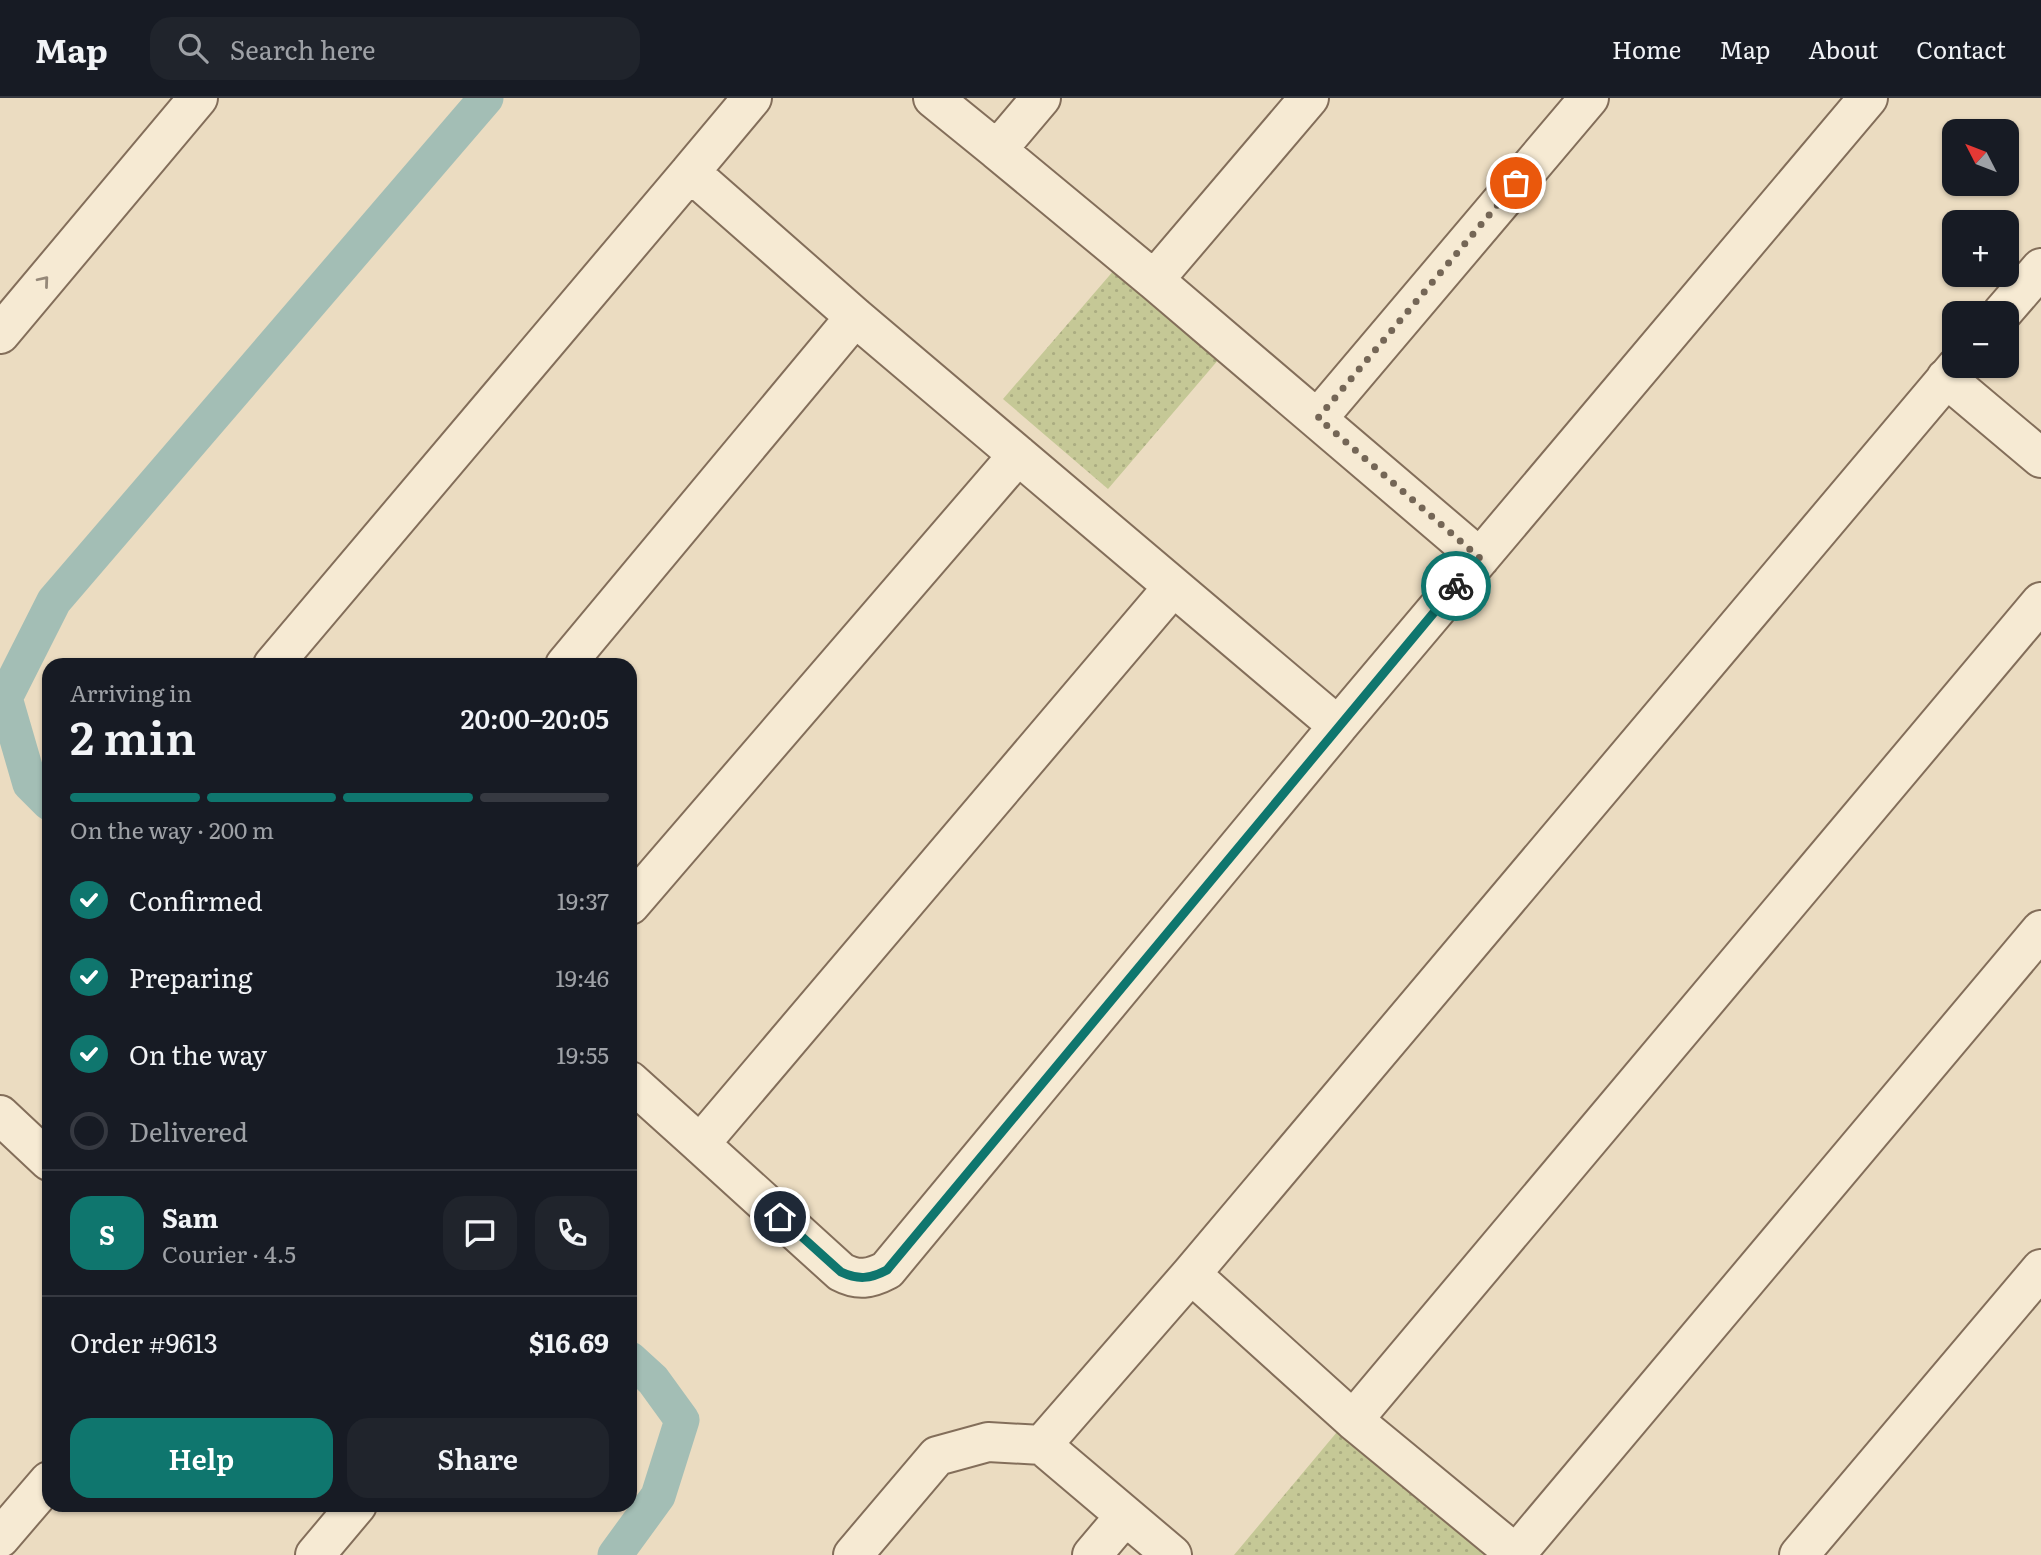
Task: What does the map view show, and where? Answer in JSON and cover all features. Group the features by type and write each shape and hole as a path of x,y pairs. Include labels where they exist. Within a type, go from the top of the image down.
{"street":[{"path":"0,334 198,98"},
{"path":"279,658 752,98"},
{"path":"933,98 1154,280 1480,558"},
{"path":"997,150 1041,98"},
{"path":"1154,280 1309,98"},
{"path":"1318,418 1589,98"},
{"path":"637,1087 841,1272 864,1279 887,1270 1338,726 1868,98"},
{"path":"690,173 855,317 1338,726"},
{"path":"2012,301 2041,268"},
{"path":"571,658 855,317"},
{"path":"1042,1445 1191,1274 1946,378"},
{"path":"1957,378 2041,457"},
{"path":"637,897 1018,455"},
{"path":"700,1144 1173,587"},
{"path":"1353,1420 2041,602"},
{"path":"1191,1274 1353,1420 1516,1554 2041,930"},
{"path":"6,1132 42,1156"},
{"path":"1799,1555 2041,1269"},
{"path":"853,1555 937,1456 988,1442 1042,1445 1172,1555"},
{"path":"0,1538 42,1489"},
{"path":"315,1555 351,1512"},
{"path":"1092,1555 1125,1516"}],"green space":[{"path":"1115,269 1219,359 1108,489 1003,399"},
{"path":"1342,1426 1495,1555 1234,1555"}],"waterway":[{"path":"42,796 30,784 5,698 54,601 486,98"},
{"path":"615,1555 658,1496 682,1420 653,1380 637,1365"}],"way so far":[{"path":"1456,586 1480,558 1318,418 1516,183"}],"route":[{"path":"780,1217 841,1272 864,1279 887,1270 1456,586"}]}
